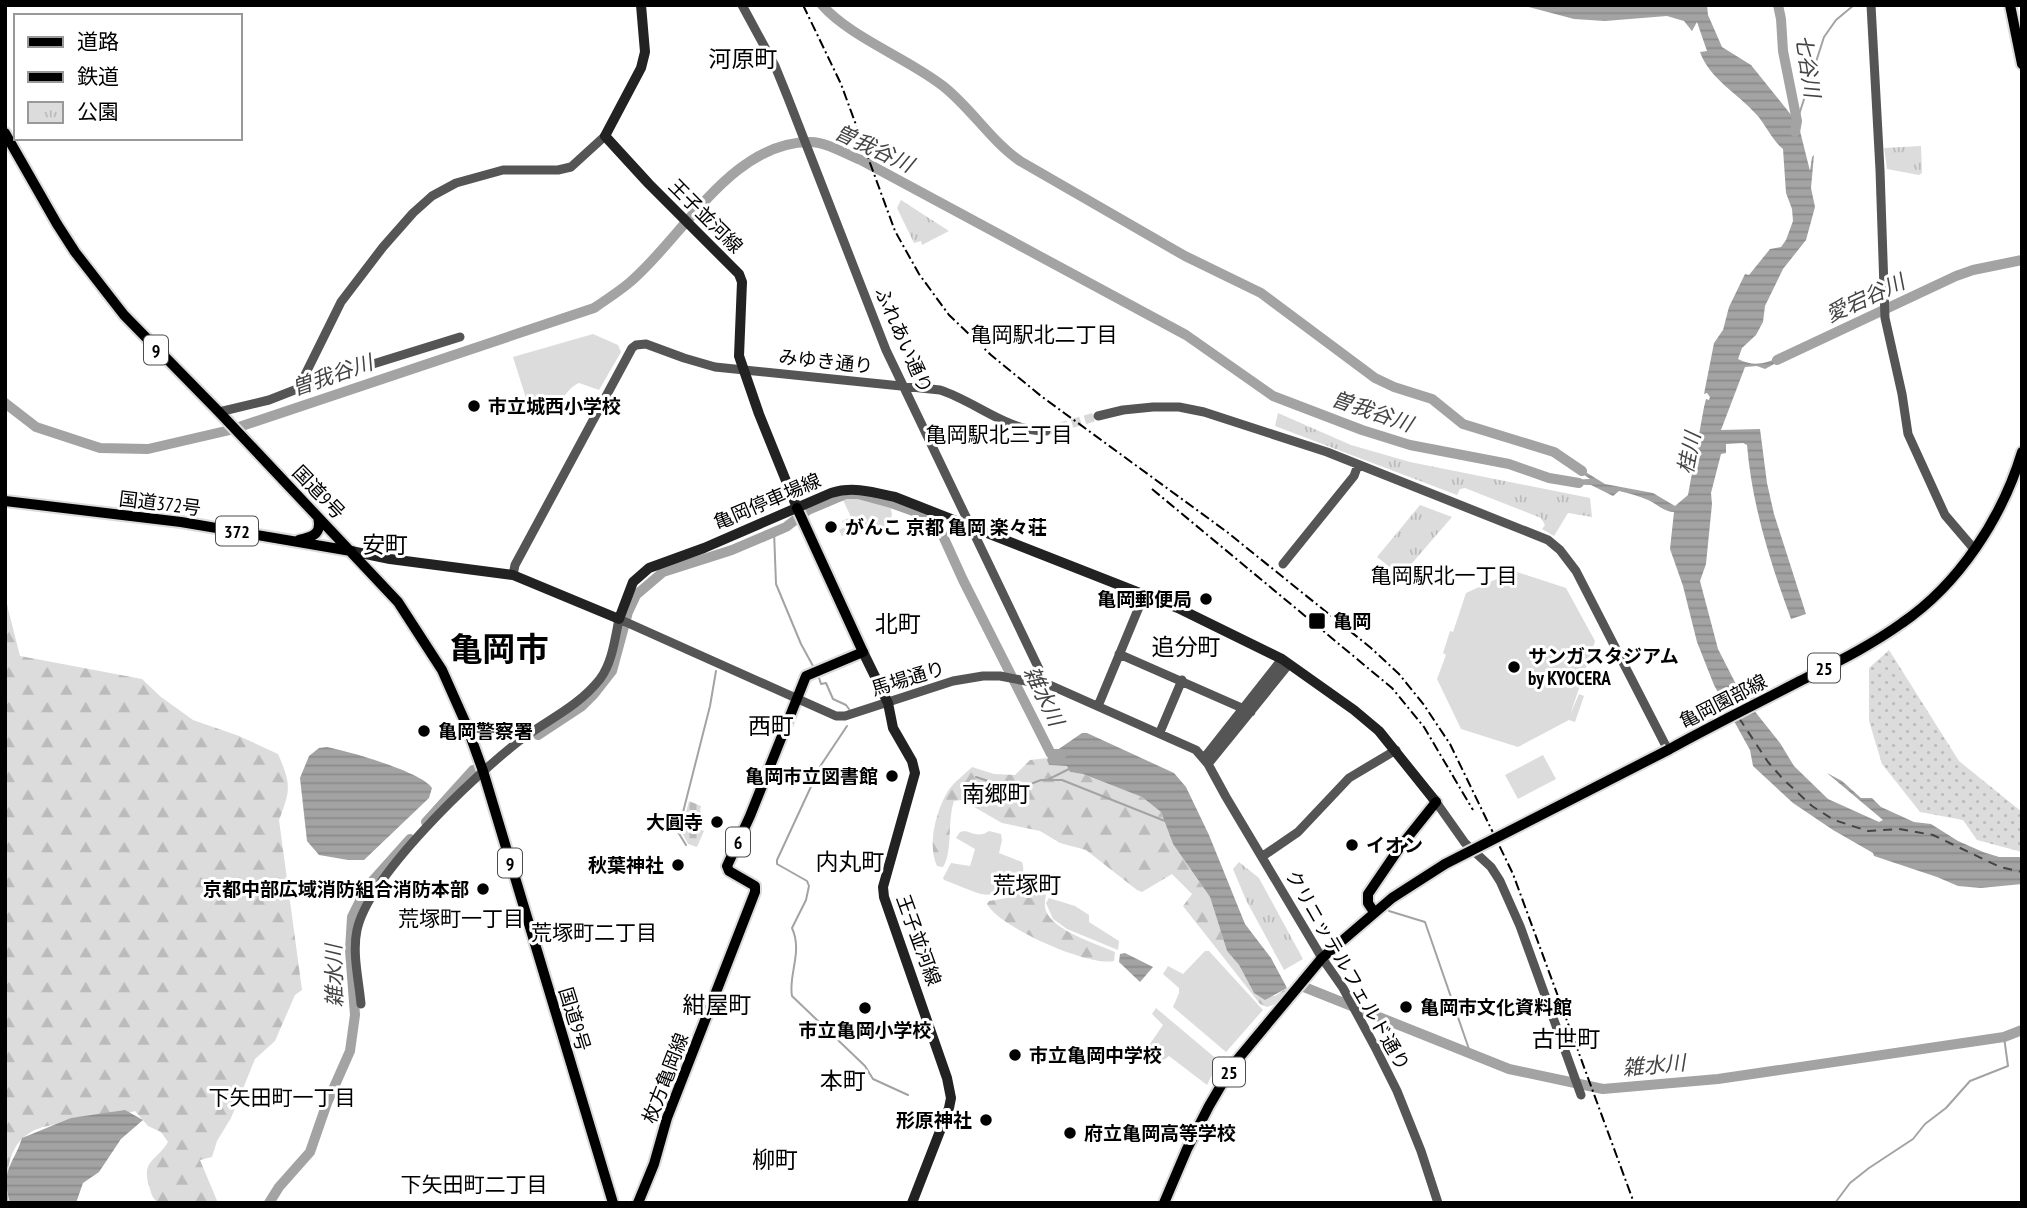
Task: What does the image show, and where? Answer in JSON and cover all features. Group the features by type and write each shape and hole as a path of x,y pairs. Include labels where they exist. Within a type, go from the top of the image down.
{"main road":[{"path":"605,136 644,58 642,5"},
{"path":"2010,5 2022,64"},
{"name":"国道9号","path":"5,133 57,224 106,293 148,342 221,414 378,579 415,626 442,670 483,771 613,1203"},
{"name":"王子並河線","path":"605,136 739,274 742,282 739,356 759,414 800,512"},
{"name":"亀岡園部線","path":"1164,1203 1187,1149 1233,1065 1322,958 1374,912 1445,864 1876,640 1924,606 1974,549 2004,497 2022,452"},
{"name":"亀岡停車場線","path":"625,621 633,582 639,575 758,523 800,512 831,492 860,489 895,497 1178,608 1285,662 1354,710 1396,750 1436,802"},
{"name":"国道372号","path":"5,500 181,523 351,551"},
{"path":"800,512 863,652"},
{"path":"293,540 315,535 319,527 317,516"},
{"path":"351,551 390,559 513,575 625,621"},
{"path":"378,579 379,567 390,559"},
{"name":"王子並河線","path":"863,652 888,703 893,728 912,761 915,773 883,887 884,897 924,1007 951,1098 912,1203"},
{"name":"枚方亀岡線","path":"638,1203 654,1164 675,1096 755,892 755,886 729,871 727,866 806,676 863,652"},
{"path":"1374,912 1368,903 1368,894 1400,847 1436,802"}],"street":[{"name":"ふれあい通り","path":"742,5 775,66 886,350 1039,669 1038,682"},
{"path":"1871,5 1881,170 1885,315 1908,434 1945,516 1974,549"},
{"path":"299,387 341,302 413,213 432,196 456,183 503,170 558,170 571,167 605,136"},
{"path":"221,414 460,337"},
{"name":"みゆき通り","path":"513,575 515,565 636,345 646,344 698,363 744,370 940,390 968,401 1019,428 1046,431"},
{"path":"1098,416 1153,407 1179,407 1204,412 1266,431 1548,540 1560,550 1576,571 1668,750"},
{"path":"1283,564 1354,476 1358,466"},
{"path":"1098,706 1144,595"},
{"path":"361,1004 356,939 362,914 371,897 401,856 483,771 522,739 579,701 595,684 607,667 625,621"},
{"name":"馬場通り","path":"625,621 836,716 845,716 953,681 983,676 1016,678 1038,682 1160,732 1196,750 1206,761"},
{"path":"1119,654 1248,709"},
{"path":"1206,761 1285,662"},
{"path":"1160,732 1182,680"},
{"path":"1263,856 1298,832 1349,778 1396,750"},
{"name":"クリニッテルフェルド通り","path":"1206,761 1349,999 1397,1091 1438,1203"},
{"path":"1436,802 1465,843 1491,867 1500,881 1520,926 1581,1095"}],"green space":[{"path":"1921,146 1922,173 1919,175 1887,169 1884,148"},
{"path":"901,200 949,231 922,245 921,241 914,243 897,208"},
{"path":"593,334 618,345 621,352 599,390 579,383 555,404 530,411 513,357"},
{"path":"1278,413 1351,445 1410,462 1590,498 1592,517 1568,513 1554,536 1542,529 1545,525 1541,518 1465,488 1460,489 1457,495 1275,426"},
{"path":"855,496 890,505 892,514 888,531 868,532 866,528 853,530 856,537 851,538 848,533 842,536 839,530 844,527 842,521 851,517 842,498"},
{"path":"1420,505 1452,517 1401,576 1377,557"},
{"name":"サンガスタジアム by KYOCERA","path":"1514,571 1566,588 1595,641 1570,715 1579,694 1584,696 1575,722 1569,720 1518,747 1461,729 1437,679 1446,655 1443,653 1450,631 1453,632 1466,593"},
{"path":"5,597 20,656 142,679 161,697 193,720 239,736 278,754 285,773 288,787 279,820 302,990 295,995 275,1041 255,1059 212,1157 200,1160 218,1203 159,1203 155,1200 147,1179 148,1167 168,1142 161,1132 148,1126 135,1111 103,1120 50,1125 31,1132 22,1139 11,1157 7,1179 9,1203 5,1203"},
{"path":"1889,650 1959,761 2022,812 2022,852 1977,840 1963,820 1920,812 1882,764 1869,721 1869,668"},
{"path":"1543,755 1556,779 1518,799 1505,775"},
{"path":"1048,758 1049,765 1067,766 1070,772 1083,774 1142,797 1161,812 1173,844 1210,897 1227,951 1239,965 1252,989 1275,996 1287,988 1283,1001 1267,1007 1260,1004 1183,906 1192,894 1172,874 1142,892 1086,850 1060,843 1040,831 1002,823 962,800 954,801 946,861 943,867 937,866 933,848 934,828 944,799 956,782 972,767 994,774 1015,775 1030,760"},
{"path":"689,801 701,806 700,811 703,813 697,828 704,831 697,847 688,844 681,831"},
{"path":"960,832 1001,834 999,853 1022,862 1023,870 1017,882 1004,891 988,895 944,880 951,863 970,866 975,849 956,838"},
{"path":"1239,862 1259,878 1303,959 1284,970 1246,900 1233,869"},
{"path":"1027,887 1046,895 1046,911 1058,925 1115,952 1114,961 1085,958 1066,952 1026,934 995,913 987,904 989,901 1007,898"},
{"path":"1049,898 1075,906 1089,915 1089,922 1119,941 1118,950 1067,929 1053,919 1046,903"},
{"path":"1205,951 1209,951 1263,1010 1226,1052 1173,1007 1179,988 1163,974 1168,966 1183,974"},
{"path":"1156,1008 1219,1061 1207,1085 1169,1056 1156,1066 1143,1054 1163,1025 1152,1014"}],"shaded area":[{"path":"1521,5 1707,5 1708,15 1722,47 1751,65 1792,116 1786,86 1788,83 1810,171 1814,155 1811,188 1815,207 1806,240 1783,269 1765,306 1763,322 1756,335 1742,348 1738,359 1758,364 1788,353 1791,355 1765,369 1757,366 1745,367 1721,430 1760,429 1774,514 1806,614 1791,619 1783,598 1758,511 1747,445 1726,444 1726,453 1721,454 1711,493 1706,564 1700,581 1718,649 1741,694 1780,743 1794,766 1828,799 1879,822 1883,820 1827,773 1842,781 1861,798 1872,798 1881,807 1914,822 1931,824 1958,841 1983,852 1999,857 2022,857 2022,884 1981,888 1958,886 1874,856 1793,803 1753,766 1750,750 1714,685 1697,642 1683,586 1670,549 1674,512 1619,491 1613,496 1591,485 1564,484 1566,480 1590,479 1570,465 1571,463 1605,484 1653,493 1675,506 1688,495 1704,407 1706,399 1709,400 1710,397 1707,393 1704,394 1714,343 1723,330 1729,307 1745,274 1749,275 1770,249 1781,247 1786,240 1793,221 1792,209 1786,193 1783,149 1749,106 1710,70 1700,52 1707,51 1697,22 1692,31 1684,21 1667,16 1605,21 1574,19"},
{"path":"1082,733 1174,773 1186,787 1209,835 1245,924 1271,958 1287,988 1265,1000 1254,993 1239,965 1227,951 1210,897 1173,844 1161,812 1142,797 1083,774 1070,772 1067,766 1049,765 1047,760 1050,755"},
{"path":"327,747 400,769 432,788 429,798 364,860 319,855 307,841 300,778 309,756 319,748"},
{"path":"1125,953 1153,967 1140,982 1119,962 1120,954"},
{"path":"125,1110 143,1120 121,1139 99,1172 83,1183 76,1203 10,1203 7,1175 22,1138 71,1118"}],"waterway":[{"path":"822,5 864,38 943,86 1020,161 1185,256 1261,293 1375,378 1432,399 1463,424 1554,452 1582,471"},
{"name":"七谷川","path":"1778,5 1783,51 1797,121 1795,132"},
{"path":"1797,121 1824,37 1836,20 1854,5"},
{"name":"曽我谷川","path":"5,403 36,427 100,448 148,449 230,430 594,308 629,283 649,264 732,174 756,157 782,146 811,142 830,146 861,160 1186,335 1273,396 1410,445 1509,464 1549,478 1579,483"},
{"name":"愛宕谷川","path":"1777,360 1956,276 2022,260"},
{"name":"雑水川","path":"538,735 582,706 612,671 628,612 636,595 663,572 732,550 786,527 808,510 846,494 858,494 891,503 930,517"},
{"name":"雑水川","path":"938,525 1051,754 1062,754"},
{"path":"774,531 776,584 813,666"},
{"path":"686,845 678,832 710,706 716,671"},
{"path":"818,675 821,684 826,683 833,699 849,709"},
{"path":"847,726 821,765 777,860 777,864 807,881 809,886 806,900 792,928 796,946 792,996 865,1066 873,1079 908,1095"},
{"path":"1049,779 1069,769"},
{"name":"雑水川","path":"426,822 473,770"},
{"path":"976,777 1015,790 1041,780 1062,780 1165,821"},
{"name":"雑水川","path":"269,1203 279,1187 310,1152 327,1103 350,1051 355,1015 350,950 352,917 367,887 410,839"},
{"path":"1389,911 1425,922 1470,1052"},
{"name":"雑水川","path":"1304,987 1509,1069 1603,1089 1718,1079 2004,1037 2022,1030"},
{"path":"1835,1203 1850,1183 1913,1139 1970,1081 2008,1066 2004,1037"}],"ferry route":[{"path":"1718,693 1733,711"},
{"path":"1739,718 1768,762 1783,779 1812,806 1834,820 1868,831 1899,829 1933,835 2000,867 2022,872"}],"tunnel":[{"path":"1046,431 1098,416"}],"railway":[{"path":"803,5 841,84 895,231 919,274 949,315 991,355 1041,396 1227,532 1371,648 1399,674 1424,705 1450,744 1513,874 1634,1203"},
{"path":"1152,489 1392,688 1424,727 1473,810"}],"place":[{"name":"市立城西小学校","path":"474,406"},
{"name":"がんこ 京都 亀岡 楽々荘","path":"831,527"},
{"name":"亀岡郵便局","path":"1206,599"},
{"name":"亀岡","path":"1317,621"},
{"name":"サンガスタジアム by KYOCERA","path":"1514,667"},
{"name":"亀岡警察署","path":"424,731"},
{"name":"亀岡市立図書館","path":"892,776"},
{"name":"大圓寺","path":"717,822"},
{"name":"イオン","path":"1352,845"},
{"name":"秋葉神社","path":"678,865"},
{"name":"京都中部広域消防組合消防本部","path":"483,889"},
{"name":"亀岡市文化資料館","path":"1406,1007"},
{"name":"市立亀岡小学校","path":"865,1008"},
{"name":"市立亀岡中学校","path":"1015,1055"},
{"name":"形原神社","path":"986,1120"},
{"name":"府立亀岡高等学校","path":"1070,1133"}],"district":[{"name":"河原町","path":"743,58"},
{"name":"亀岡駅北二丁目","path":"1044,334"},
{"name":"亀岡駅北三丁目","path":"999,434"},
{"name":"安町","path":"385,544"},
{"name":"亀岡駅北一丁目","path":"1444,575"},
{"name":"北町","path":"898,623"},
{"name":"追分町","path":"1186,646"},
{"name":"亀岡市","path":"499,648"},
{"name":"西町","path":"771,725"},
{"name":"南郷町","path":"996,793"},
{"name":"内丸町","path":"850,861"},
{"name":"荒塚町","path":"1027,884"},
{"name":"荒塚町一丁目","path":"461,918"},
{"name":"荒塚町二丁目","path":"594,932"},
{"name":"紺屋町","path":"717,1004"},
{"name":"古世町","path":"1566,1038"},
{"name":"本町","path":"843,1080"},
{"name":"下矢田町一丁目","path":"282,1097"},
{"name":"柳町","path":"775,1159"},
{"name":"下矢田町二丁目","path":"474,1184"}],"water label":[{"name":"桂川","path":"1689,453"}]}
